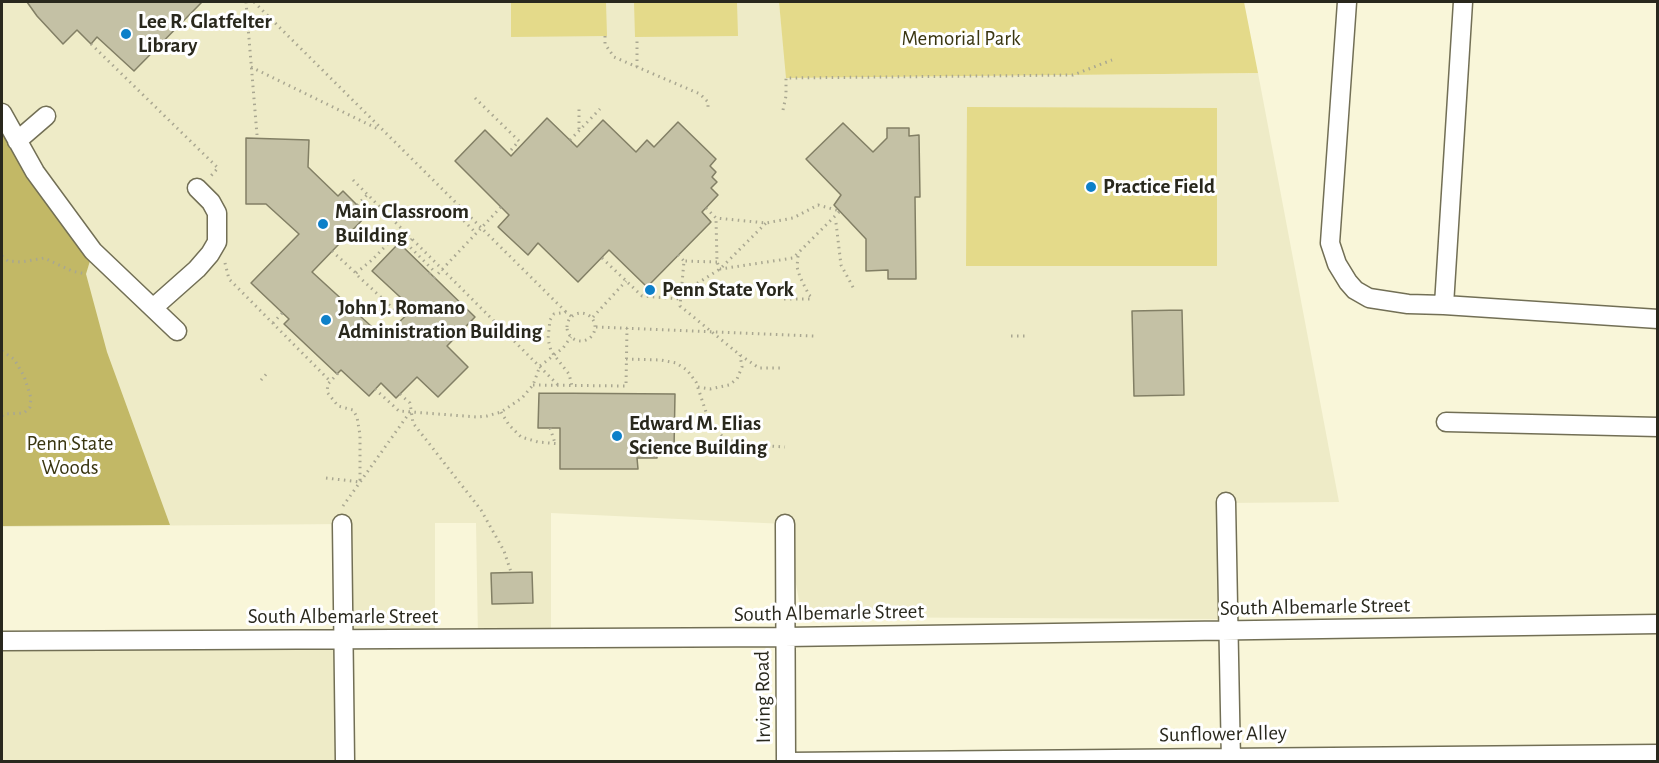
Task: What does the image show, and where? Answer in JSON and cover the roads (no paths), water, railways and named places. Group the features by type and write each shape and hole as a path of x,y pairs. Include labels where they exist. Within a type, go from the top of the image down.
{"street":[{"path":"1347,2 1330,243 1337,264 1355,290 1369,298 1408,304 1444,304 1658,319"},
{"path":"1444,304 1463,2"},
{"path":"2,113 35,172 93,251 177,331"},
{"path":"17,141 46,116"},
{"path":"153,308 197,269 210,254 216,242 217,213 202,184"},
{"path":"1446,422 1658,427"},
{"path":"1226,502 1231,759"},
{"path":"341,517 345,762"},
{"name":"Irving Road","path":"785,524 787,762"},
{"name":"South Albemarle Street","path":"2,641 785,637 1658,624"},
{"name":"Sunflower Alley","path":"787,762 1557,758 1658,754"}],"place":[{"name":"Lee R. Glatfelter Library","path":"126,34"},
{"name":"Practice Field","path":"1091,187"},
{"name":"Main Classroom Building","path":"323,224"},
{"name":"Penn State York","path":"650,290"},
{"name":"John J. Romano Administration Building","path":"326,320"},
{"name":"Edward M. Elias Science Building","path":"617,436"}],"park label":[{"name":"Memorial Park","path":"961,39"},
{"name":"Penn State Woods","path":"70,456"}]}
